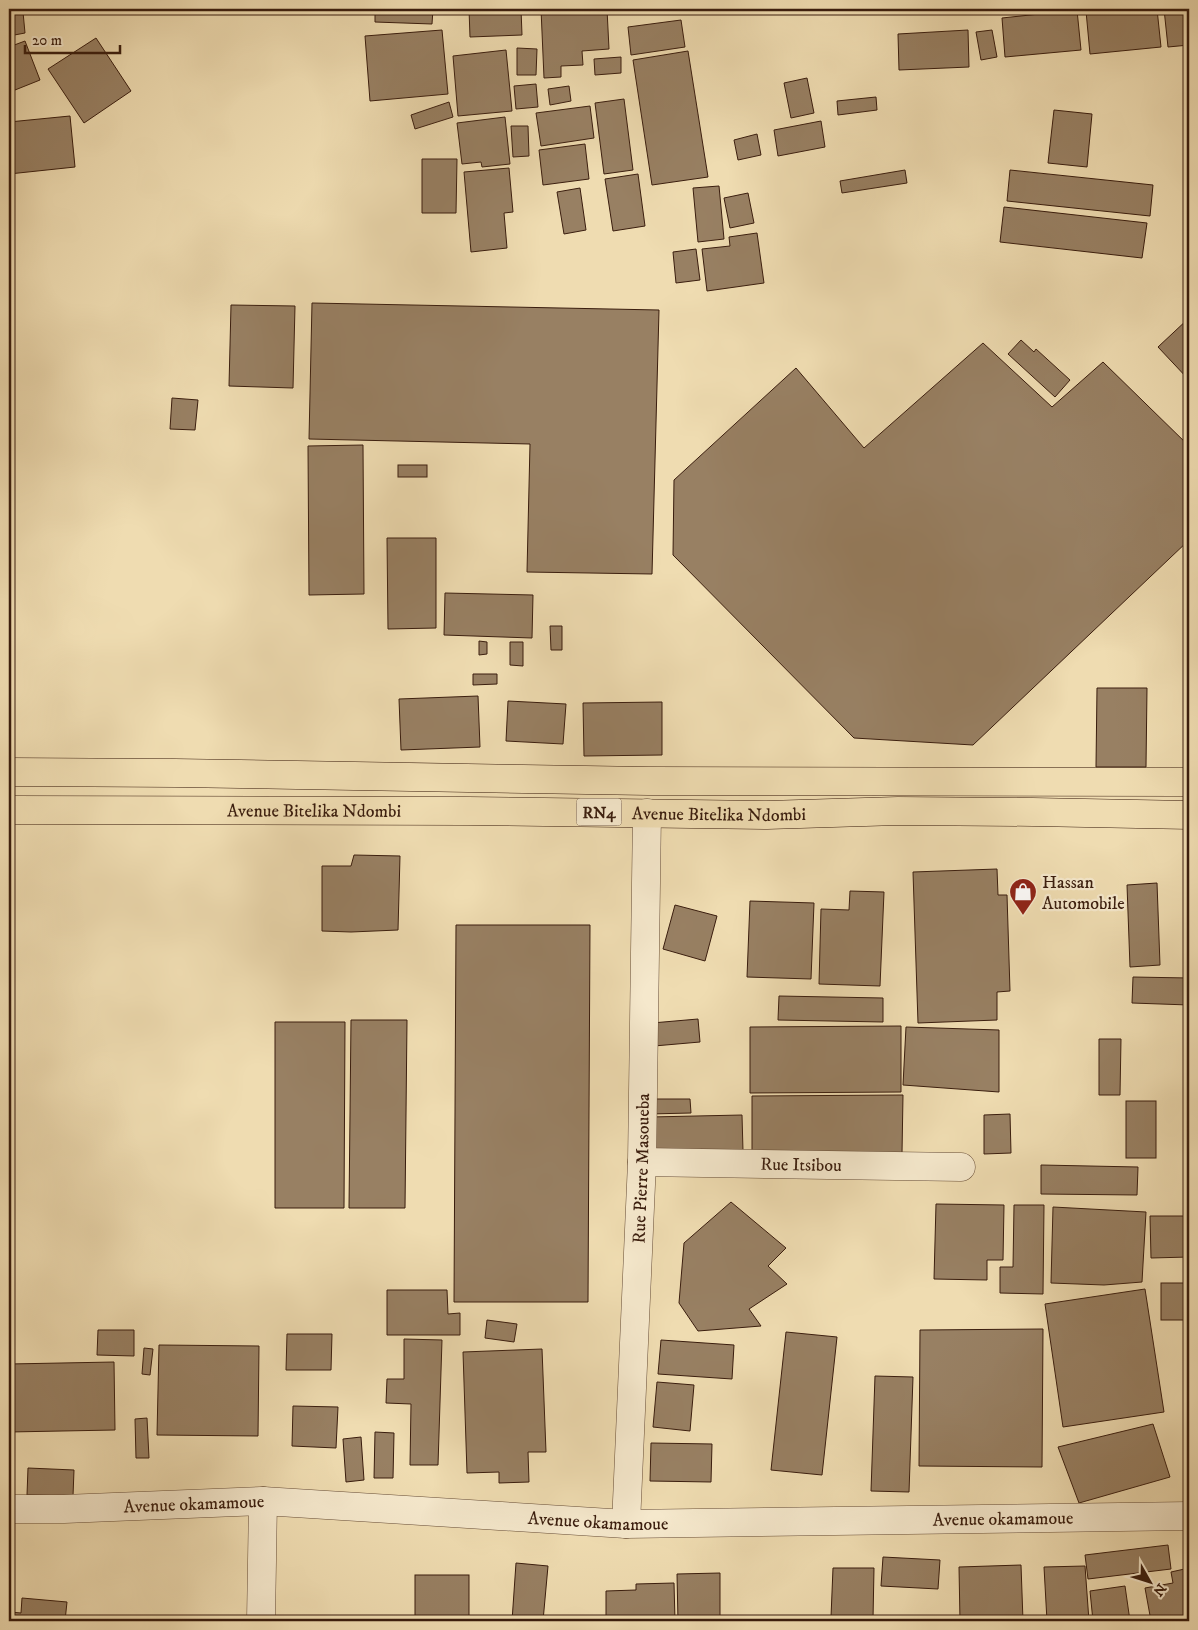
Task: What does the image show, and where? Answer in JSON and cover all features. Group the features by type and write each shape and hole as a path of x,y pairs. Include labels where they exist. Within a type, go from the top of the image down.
{"highway":[{"name":"Avenue Bitelika Ndombi","path":"9,772 648,781 1189,782"},
{"name":"Avenue Bitelika Ndombi","path":"9,810 767,815 898,811 1189,815"}],"street":[{"name":"Rue Pierre Masoueba","path":"626,1524 642,1162 647,813"},
{"name":"Rue Itsibou","path":"642,1162 961,1167"},
{"name":"Avenue okamamoue","path":"9,1509 64,1509 264,1501 626,1524 1189,1516"},
{"path":"261,1621 264,1501"}],"building":[{"path":"375,9 433,9 432,24 375,22"},
{"path":"469,9 521,9 522,35 470,37"},
{"path":"541,9 607,9 609,49 582,51 583,65 561,66 561,77 544,78"},
{"path":"1157,9 1161,47 1090,54 1086,11"},
{"path":"1164,9 1189,9 1189,45 1168,47"},
{"path":"1077,10 1081,50 1005,57 1002,18"},
{"path":"23,12 25,33 9,36 9,14"},
{"path":"681,20 685,47 631,55 628,27"},
{"path":"442,30 448,94 370,101 365,36"},
{"path":"968,30 969,67 899,70 898,34"},
{"path":"992,30 997,57 981,60 976,32"},
{"path":"96,38 131,91 84,123 48,69"},
{"path":"25,41 40,80 15,90 9,74 9,47"},
{"path":"517,48 537,49 536,75 517,75"},
{"path":"506,50 512,111 458,116 453,56"},
{"path":"688,51 708,177 652,185 633,60"},
{"path":"621,57 621,73 595,75 594,59"},
{"path":"807,78 814,113 791,118 784,83"},
{"path":"536,84 538,107 516,109 514,86"},
{"path":"569,86 571,101 550,105 548,89"},
{"path":"876,97 877,110 838,115 837,101"},
{"path":"624,99 633,170 604,174 595,103"},
{"path":"449,102 453,117 415,129 411,115"},
{"path":"590,106 594,138 541,146 536,113"},
{"path":"1054,110 1092,114 1087,167 1048,163"},
{"path":"70,116 75,167 9,174 9,122"},
{"path":"505,117 510,164 482,167 481,162 462,164 457,123"},
{"path":"821,121 825,147 778,156 774,130"},
{"path":"511,126 528,126 529,156 513,157"},
{"path":"757,134 761,155 738,160 734,140"},
{"path":"585,144 589,179 543,185 539,150"},
{"path":"422,159 457,159 456,213 422,213"},
{"path":"509,168 513,212 504,213 507,248 471,252 464,172"},
{"path":"905,170 907,183 842,193 840,181"},
{"path":"1010,170 1153,185 1150,216 1007,201"},
{"path":"638,174 645,226 613,231 605,179"},
{"path":"719,186 724,239 698,242 693,188"},
{"path":"580,188 586,230 564,234 557,192"},
{"path":"748,193 754,223 730,228 724,198"},
{"path":"1004,207 1147,223 1142,258 1000,242"},
{"path":"757,233 764,283 707,291 702,249 730,246 729,237"},
{"path":"696,249 700,280 676,283 673,252"},
{"path":"312,303 659,310 652,574 527,572 530,444 309,439"},
{"path":"231,305 295,306 293,388 229,386"},
{"path":"1189,318 1189,380 1158,347"},
{"path":"1021,340 1034,352 1036,349 1070,380 1055,397 1008,354"},
{"path":"983,343 1052,407 1103,362 1189,446 1189,540 973,745 854,738 673,555 674,480 796,368 864,448"},
{"path":"172,398 198,400 195,430 170,429"},
{"path":"363,445 364,594 309,595 308,446"},
{"path":"398,465 427,465 427,477 398,477"},
{"path":"387,538 436,538 436,628 388,629"},
{"path":"445,593 533,595 532,638 444,635"},
{"path":"550,626 562,626 562,650 551,650"},
{"path":"479,641 487,642 487,654 479,655"},
{"path":"510,642 523,642 523,666 510,665"},
{"path":"473,674 497,674 497,684 473,685"},
{"path":"1097,688 1147,688 1146,767 1096,767"},
{"path":"478,696 480,747 401,750 399,699"},
{"path":"508,701 566,704 563,744 506,741"},
{"path":"662,702 662,755 584,756 583,703"},
{"path":"354,855 400,856 398,930 322,931 322,866 351,866"},
{"path":"997,869 998,895 1007,895 1010,991 997,992 997,1020 918,1023 913,872"},
{"path":"1157,883 1160,965 1130,967 1127,885"},
{"path":"850,891 884,892 880,986 819,984 821,909 849,910"},
{"path":"750,901 814,903 811,979 747,977"},
{"path":"675,905 717,916 705,961 663,949"},
{"path":"456,925 590,925 588,1302 454,1302"},
{"path":"1133,977 1189,978 1189,1005 1132,1003"},
{"path":"779,996 883,998 883,1022 778,1020"},
{"path":"698,1019 700,1042 654,1046 652,1023"},
{"path":"351,1020 407,1020 405,1208 349,1208"},
{"path":"275,1022 345,1022 344,1208 275,1208"},
{"path":"901,1026 901,1092 750,1093 750,1027"},
{"path":"906,1027 999,1030 999,1092 903,1085"},
{"path":"1099,1039 1121,1039 1120,1095 1099,1095"},
{"path":"903,1095 902,1153 752,1162 752,1096"},
{"path":"649,1099 690,1099 691,1113 649,1114"},
{"path":"1126,1101 1156,1101 1156,1158 1126,1158"},
{"path":"1010,1114 1011,1153 984,1154 984,1115"},
{"path":"742,1115 743,1151 650,1153 650,1117"},
{"path":"1041,1165 1138,1167 1137,1195 1041,1194"},
{"path":"731,1202 786,1248 768,1266 787,1284 749,1309 761,1326 698,1331 679,1303 684,1243"},
{"path":"936,1204 1004,1205 1003,1260 987,1260 987,1280 934,1279"},
{"path":"1014,1205 1044,1205 1043,1294 1000,1293 1000,1267 1013,1267"},
{"path":"1053,1207 1146,1212 1142,1282 1104,1285 1051,1283"},
{"path":"1150,1216 1188,1216 1189,1257 1151,1258"},
{"path":"1161,1283 1189,1283 1189,1320 1161,1320"},
{"path":"1145,1289 1164,1412 1063,1427 1045,1304"},
{"path":"387,1290 447,1290 448,1314 460,1313 460,1335 387,1335"},
{"path":"487,1320 517,1324 514,1342 485,1338"},
{"path":"1043,1329 1042,1467 919,1466 920,1330"},
{"path":"98,1330 134,1330 134,1356 97,1355"},
{"path":"786,1332 837,1337 822,1475 771,1470"},
{"path":"287,1334 332,1334 331,1370 286,1370"},
{"path":"404,1339 442,1340 438,1465 410,1465 411,1404 386,1403 387,1379 404,1379"},
{"path":"661,1340 734,1345 732,1379 658,1374"},
{"path":"159,1345 259,1346 258,1436 157,1435"},
{"path":"144,1348 153,1349 150,1375 142,1374"},
{"path":"542,1349 546,1452 528,1452 529,1482 499,1483 499,1472 467,1473 463,1352"},
{"path":"114,1362 115,1430 9,1432 9,1364"},
{"path":"875,1376 913,1377 909,1492 871,1491"},
{"path":"657,1382 694,1385 690,1431 653,1427"},
{"path":"293,1406 338,1407 336,1448 292,1446"},
{"path":"147,1418 149,1458 136,1458 135,1419"},
{"path":"1153,1424 1170,1477 1079,1503 1058,1447"},
{"path":"375,1432 394,1433 393,1478 374,1478"},
{"path":"361,1437 364,1480 346,1482 343,1439"},
{"path":"651,1443 712,1444 711,1482 650,1481"},
{"path":"28,1468 74,1470 73,1496 27,1495"},
{"path":"1168,1545 1171,1569 1088,1579 1085,1555"},
{"path":"883,1557 940,1560 938,1589 881,1586"},
{"path":"516,1563 548,1566 543,1621 512,1621"},
{"path":"1021,1565 1023,1621 960,1621 959,1567"},
{"path":"1085,1566 1089,1621 1047,1621 1044,1567"},
{"path":"833,1568 874,1568 873,1619 831,1617"},
{"path":"1189,1568 1189,1621 1151,1621 1145,1588 1173,1583 1171,1572"},
{"path":"720,1573 720,1621 678,1621 677,1574"},
{"path":"415,1575 469,1575 469,1621 415,1621"},
{"path":"674,1583 675,1621 606,1621 606,1591 636,1590 636,1584"},
{"path":"1125,1586 1130,1621 1093,1621 1090,1591"},
{"path":"22,1598 67,1602 65,1621 9,1621 9,1612 21,1613"}],"place":[{"name":"Hassan Automobile","path":"1023,916"}]}
